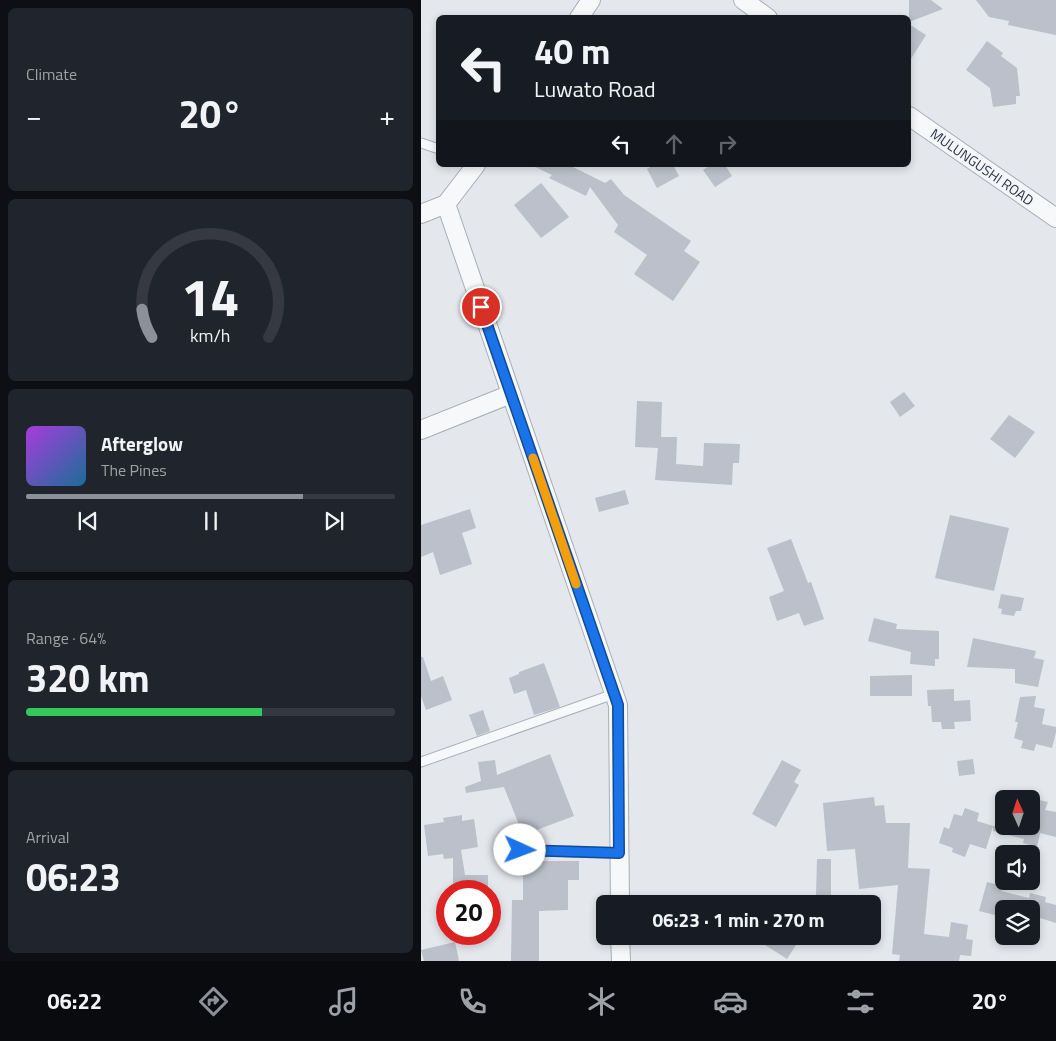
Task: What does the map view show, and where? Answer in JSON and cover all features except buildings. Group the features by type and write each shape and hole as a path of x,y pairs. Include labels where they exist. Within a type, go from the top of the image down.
{"street":[{"path":"581,15 591,0"},
{"path":"743,0 764,15"},
{"name":"MULUNGUSHI ROAD","path":"911,117 1056,218"},
{"path":"421,214 446,204 474,167"},
{"path":"446,204 618,705 620,895"},
{"path":"421,430 511,394"},
{"path":"620,945 621,961"}],"lane":[{"path":"421,143 436,148"},
{"path":"421,762 614,694"},
{"path":"501,850 619,853"}],"slow traffic":[{"path":"533,458 576,584"}],"route":[{"path":"481,307 618,705 619,853 520,850"}]}
